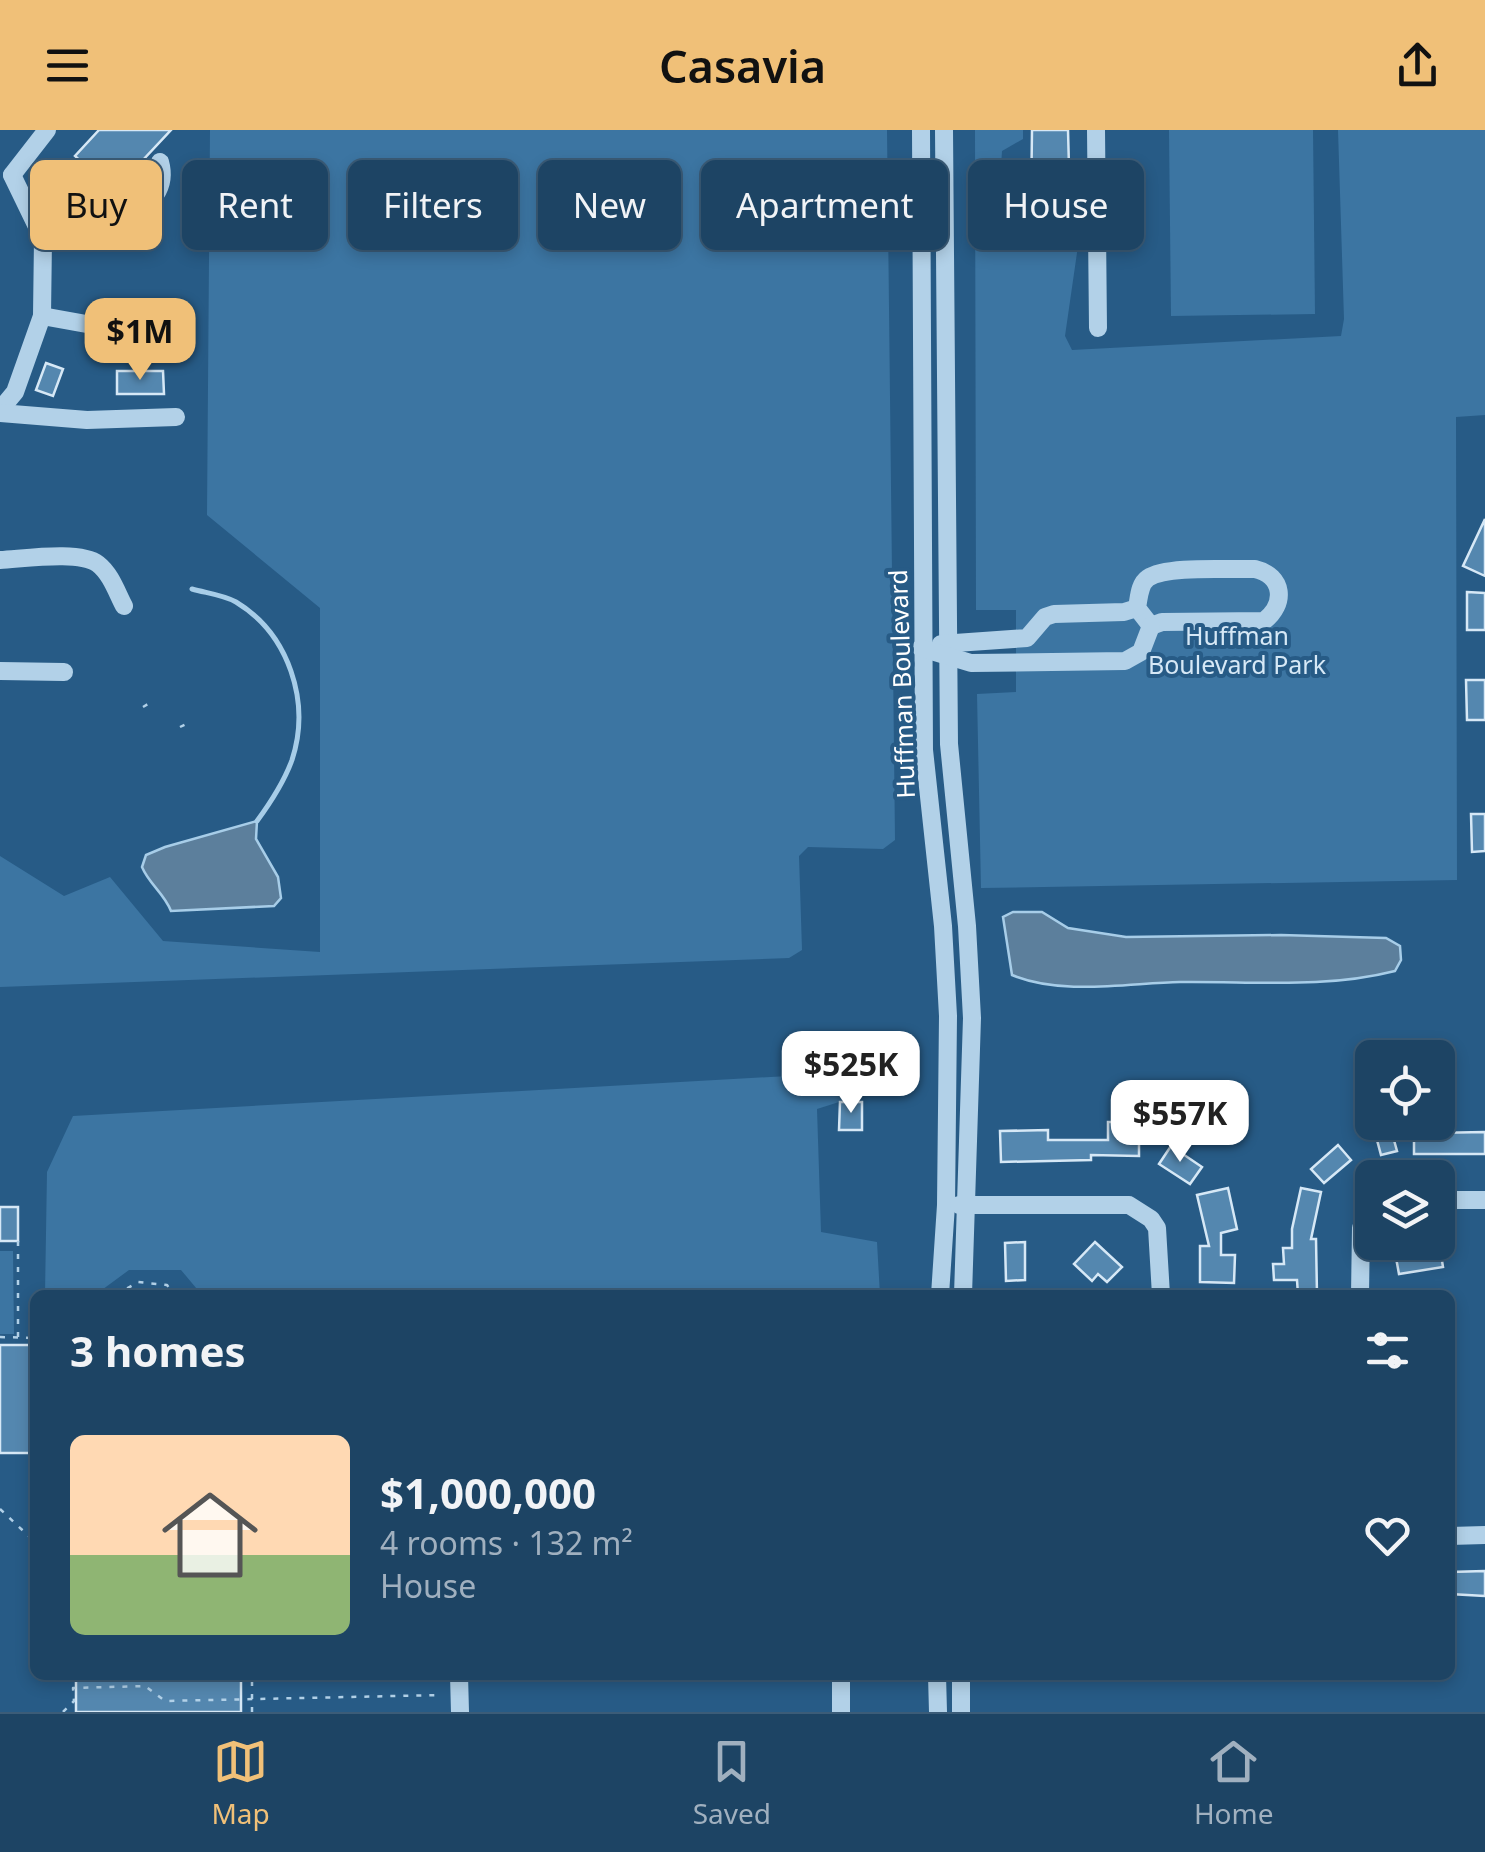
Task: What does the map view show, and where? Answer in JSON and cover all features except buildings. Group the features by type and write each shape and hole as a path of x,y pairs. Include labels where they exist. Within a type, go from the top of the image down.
{"street":[{"path":"30,217 6,175 47,130"},
{"name":"Huffman Boulevard","path":"920,130 924,750 946,980 946,1205 940,1290"},
{"name":"Huffman Boulevard","path":"944,130 949,744 972,1018 963,1290"},
{"path":"1096,130 1098,328"},
{"path":"0,412 15,392 42,316 43,250"},
{"path":"42,316 92,325 110,340 166,344"},
{"path":"0,412 87,420 176,417"},
{"path":"0,560 73,557 96,562 124,606"},
{"path":"1137,608 1142,586 1148,578 1162,572 1267,572 1281,595 1276,612 1264,621 1162,622 1151,626"},
{"path":"921,648 948,650 1027,638 1045,617 1054,614 1124,612 1137,608"},
{"path":"1137,608 1151,626"},
{"path":"948,650 971,663 1125,661 1142,652 1151,626"},
{"path":"1037,629 1036,644 1052,662"},
{"path":"0,671 64,672"},
{"path":"1455,1200 1485,1200"},
{"path":"946,1205 1129,1205 1151,1219 1157,1228 1161,1290"},
{"path":"1360,1290 1361,1260"},
{"path":"1455,1536 1485,1536"},
{"path":"460,1680 460,1712"},
{"path":"841,1680 842,1712"},
{"path":"937,1680 938,1712"},
{"path":"960,1680 961,1712"}],"path":[{"path":"143,707 153,701"},
{"path":"180,727 190,722"},
{"path":"18,1241 18,1338"},
{"path":"124,1290 138,1282 167,1285 170,1290"},
{"path":"0,1338 30,1338"},
{"path":"0,1509 30,1537"},
{"path":"62,1712 74,1701 73,1680"},
{"path":"252,1680 252,1712"},
{"path":"73,1688 145,1686 165,1701 448,1696"}],"green space":[{"path":"210,130 887,130 887,160 701,160 701,250 888,250 895,840 883,849 808,847 799,856 802,950 789,958 0,987 0,856 64,896 110,877 163,941 320,952 320,608 207,515 209,250 328,250 328,160 210,160"},
{"name":"Huffman Boulevard Park","path":"975,130 1023,130 1023,139 1002,151 1001,160 975,160"},
{"path":"1169,130 1313,130 1315,314 1171,316"},
{"name":"Huffman Boulevard Park","path":"1338,130 1485,130 1485,415 1456,417 1457,880 981,888 977,694 1016,692 1016,610 976,610 975,250 1077,250 1065,336 1072,350 1341,336 1344,319"},
{"path":"894,1070 877,1090 817,1109 821,1232 877,1242 880,1290 198,1290 181,1270 129,1270 102,1290 45,1290 47,1172 73,1116"},
{"path":"0,1251 13,1251 14,1334 0,1334"}],"shaded area":[{"path":"257,821 256,839 278,877 281,898 274,906 171,911 142,867 146,855"},
{"path":"1013,912 1042,912 1068,928 1126,937 1386,938 1400,946 1401,960 1395,971 1315,982 1052,985 1012,975 1003,917"}],"waterway":[{"path":"192,589 231,600 254,616 270,632 291,671 299,715 297,738 285,776 257,821"}]}
